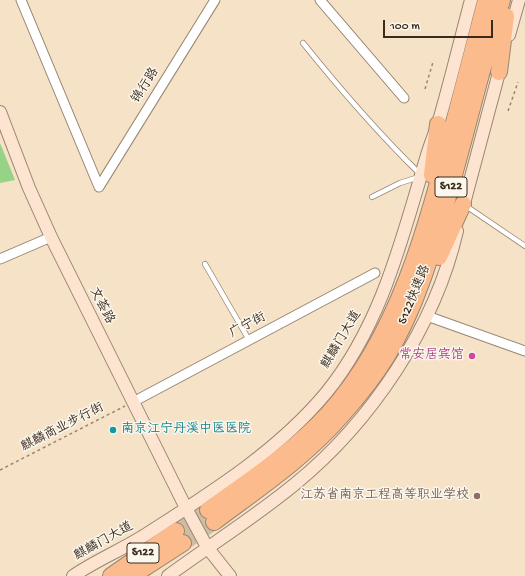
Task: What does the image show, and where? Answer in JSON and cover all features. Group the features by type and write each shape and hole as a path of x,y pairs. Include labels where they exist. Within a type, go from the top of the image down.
{"highway":[{"name":"S122快速路","path":"486,0 426,224 410,271 379,340 367,361 338,402 313,430 211,516 288,466 321,438 341,416 387,356 407,316 427,267 438,233 502,0"},
{"path":"499,72 508,0"},
{"path":"426,224 438,124"},
{"path":"407,316 434,269 463,204"},
{"name":"S122","path":"111,575 179,537 132,576"}],"street":[{"name":"锦行路","path":"21,0 99,187 215,0"},
{"path":"320,0 404,98"},
{"name":"麒麟门大道","path":"73,576 88,565 125,548 251,463 285,435 326,393 343,369 359,344 391,274 438,124 471,0"},
{"path":"168,576 295,484 324,458 351,430 399,365 427,316 445,271 519,0"},
{"name":"文荟路","path":"0,112 29,188 51,237 186,508 208,547 230,576"},
{"path":"0,259 51,237"},
{"name":"广宁街","path":"133,402 375,273"},
{"path":"427,316 525,351"}],"lane":[{"path":"303,44 373,126 421,176 400,183 372,197"},
{"path":"463,204 525,246"},
{"path":"205,264 249,340"}],"path":[{"path":"425,89 433,62"},
{"path":"508,111 518,82"},
{"name":"麒麟商业步行街","path":"0,470 133,402"}],"green space":[{"path":"0,143 15,180 0,183"}],"tunnel":[{"path":"176,531 208,510"},
{"path":"183,543 214,522"}],"place":[{"name":"常安居宾馆","path":"472,356"},
{"name":"南京江宁丹溪中医医院","path":"113,430"},
{"name":"江苏省南京工程高等职业学校","path":"477,496"}]}
